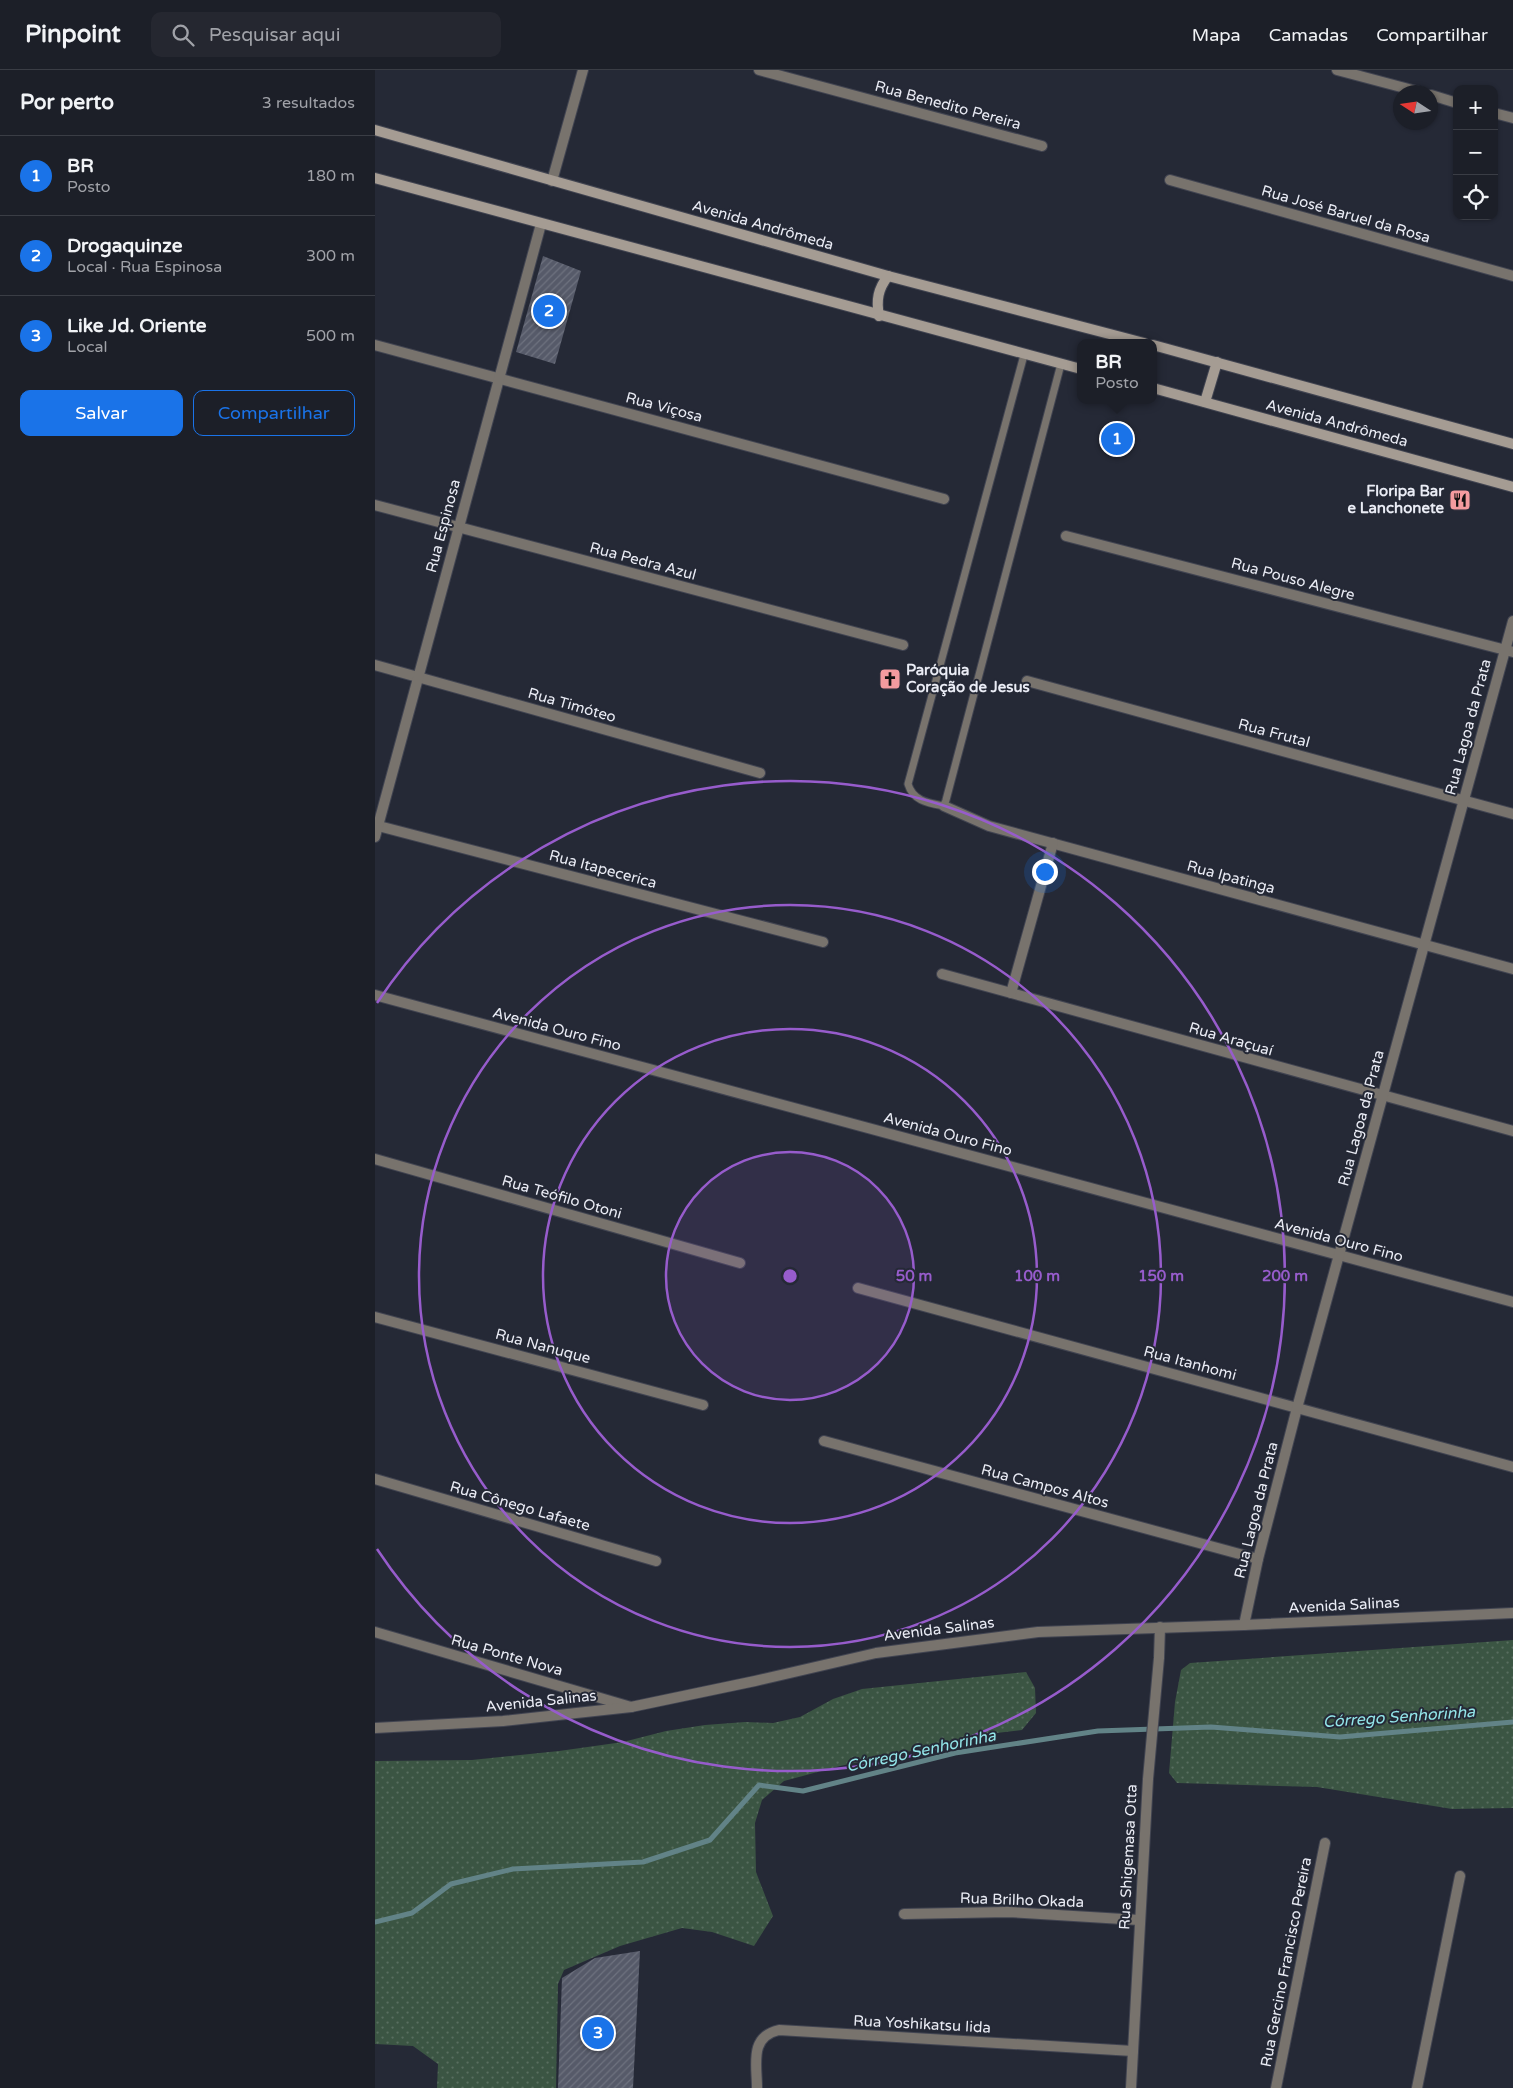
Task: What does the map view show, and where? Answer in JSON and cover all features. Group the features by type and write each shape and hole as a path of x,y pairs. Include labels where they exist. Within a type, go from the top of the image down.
{"main road":[{"name":"Avenida Andrômeda","path":"375,130 888,276 1129,339"},
{"path":"375,178 1023,355 1077,368"},
{"path":"879,316 878,294 888,276"},
{"name":"Avenida Andrômeda","path":"1157,346 1513,444"},
{"path":"1205,402 1217,362"},
{"name":"Avenida Andrômeda","path":"1157,389 1513,487"}],"street":[{"path":"552,181 583,70"},
{"name":"Rua Benedito Pereira","path":"759,70 1042,146"},
{"path":"1337,70 1394,85"},
{"path":"1438,97 1453,101"},
{"path":"1498,114 1513,118"},
{"name":"Rua José Baruel da Rosa","path":"1170,180 1513,276"},
{"name":"Rua Espinosa","path":"375,837 541,224"},
{"name":"Rua Viçosa","path":"375,345 499,377 944,499"},
{"name":"Rua Pedra Azul","path":"375,505 903,645"},
{"name":"Rua Pouso Alegre","path":"1066,536 1509,650"},
{"name":"Rua Lagoa da Prata","path":"1244,1625 1258,1559 1297,1408 1463,800 1509,650 1513,620"},
{"name":"Rua Timóteo","path":"375,666 760,773"},
{"name":"Rua Frutal","path":"1027,681 1513,814"},
{"name":"Rua Ipatinga","path":"944,806 989,826 1513,969"},
{"name":"Rua Itapecerica","path":"377,825 823,942"},
{"path":"1011,993 1053,844"},
{"name":"Rua Araçuaí","path":"942,974 1382,1097 1513,1131"},
{"name":"Avenida Ouro Fino","path":"375,995 1513,1302"},
{"name":"Rua Teófilo Otoni","path":"375,1160 740,1263"},
{"name":"Rua Itanhomi","path":"859,1288 1513,1467"},
{"name":"Rua Nanuque","path":"375,1317 703,1405"},
{"name":"Rua Campos Altos","path":"824,1441 1258,1559"},
{"name":"Rua Cônego Lafaete","path":"375,1479 656,1560"},
{"name":"Avenida Salinas","path":"375,1728 503,1721 631,1707 876,1653 1038,1632 1513,1613"},
{"name":"Rua Shigemasa Otta","path":"1131,2088 1147,1779 1160,1627"},
{"name":"Rua Ponte Nova","path":"375,1632 631,1707"},
{"name":"Rua Gercino Francisco Pereira","path":"1276,2088 1325,1843"},
{"path":"1417,2088 1459,1876"},
{"name":"Rua Brilho Okada","path":"904,1914 1008,1912 1139,1920"},
{"name":"Rua Yoshikatsu Iida","path":"757,2088 757,2051 760,2040 768,2033 779,2030 1133,2051"}],"lane":[{"path":"1023,355 908,784 910,792 916,799 944,806 1061,364"}],"green space":[{"path":"1513,1640 1513,1808 1452,1809 1317,1787 1177,1783 1169,1773 1175,1702 1181,1670 1190,1663"},
{"path":"1026,1672 1035,1688 1036,1713 1022,1730 988,1734 840,1766 784,1781 762,1800 755,1823 756,1872 773,1916 754,1946 712,1932 682,1928 620,1946 564,1970 558,1984 556,2088 437,2088 438,2064 413,2046 375,2044 375,1761 472,1760 623,1742 666,1731 705,1725 745,1722 773,1723 800,1717 833,1699 862,1689"}],"building":[{"path":"543,256 581,271 555,364 516,352"},
{"path":"640,1951 633,2088 558,2088 562,1978 595,1958"}],"waterway":[{"name":"Córrego Senhorinha","path":"375,1922 412,1913 451,1884 513,1869 643,1862 710,1840 759,1785 803,1791 955,1753 1098,1731 1211,1727 1340,1737 1513,1722"}],"place":[{"name":"Drogaquinze","path":"549,311"},
{"name":"BR","path":"1117,439"},
{"name":"Floripa Bar e Lanchonete","path":"1460,500"},
{"name":"Paróquia Coração de Jesus","path":"890,679"},
{"name":"Like Jd. Oriente","path":"598,2033"}]}
